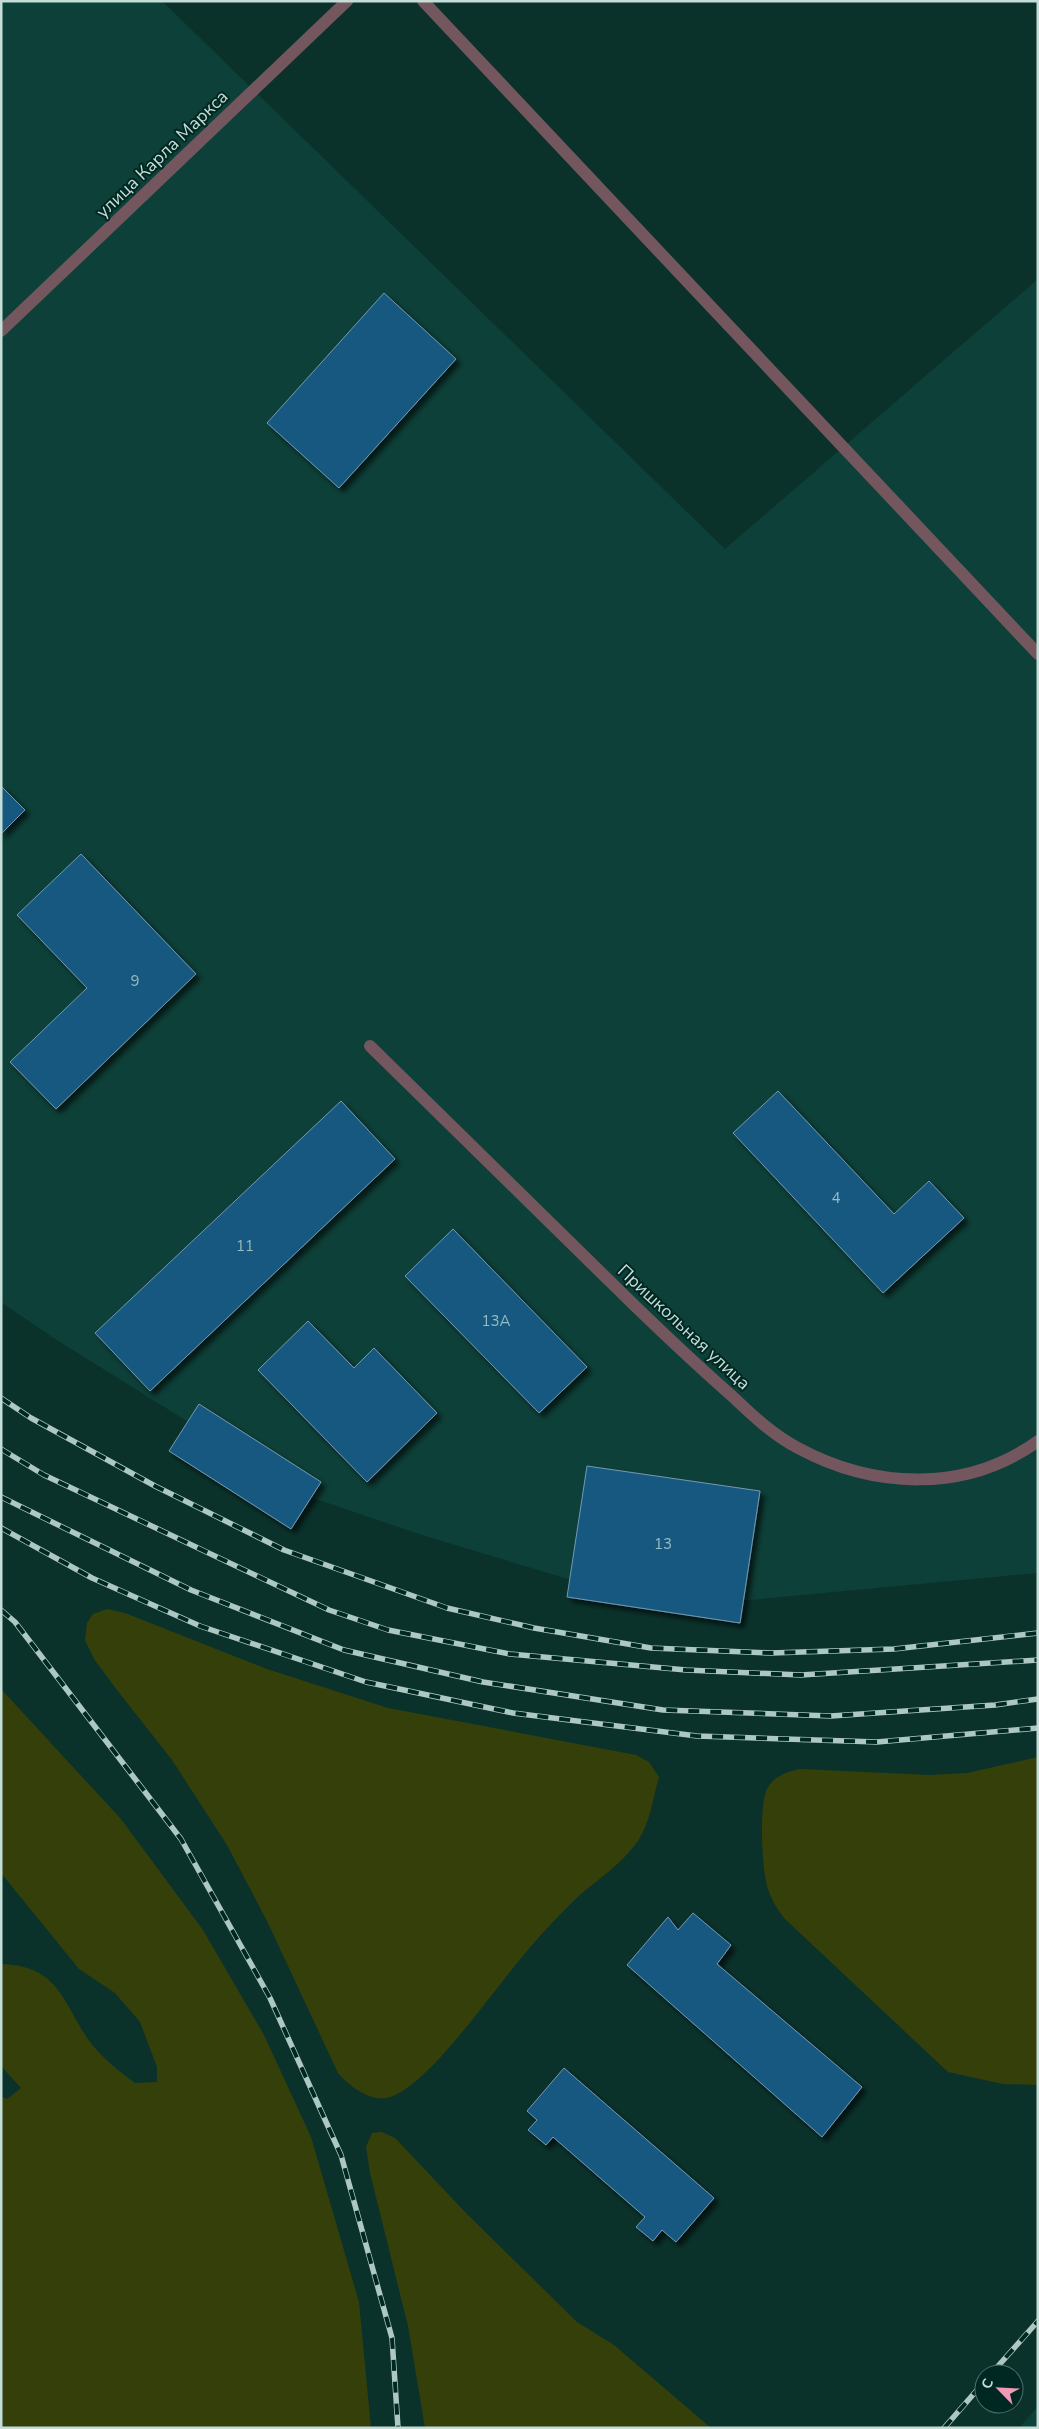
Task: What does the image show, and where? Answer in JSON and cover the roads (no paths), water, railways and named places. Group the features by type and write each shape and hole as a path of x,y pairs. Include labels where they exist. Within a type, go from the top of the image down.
{"street":[{"name":"улица Карла Маркса","path":"1,331 347,1"},
{"path":"423,1 1038,654"},
{"name":"Пришкольная улица","path":"370,1046 689,1358 763,1424 798,1448 842,1467 894,1480 932,1480 974,1474 1023,1452 1038,1441"}],"railway":[{"path":"1,1398 31,1418 155,1486 284,1550 447,1608 534,1628 651,1648 771,1653 894,1649 1038,1633"},
{"path":"1,1449 44,1475 329,1610 388,1630 510,1654 686,1670 801,1675 1038,1660"},
{"path":"1,1497 191,1590 344,1650 483,1682 663,1710 831,1716 995,1705 1038,1699"},
{"path":"1,1528 92,1578 200,1626 366,1682 513,1713 697,1736 877,1742 1038,1728"},
{"path":"1,1610 15,1622 181,1839 270,1998 341,2155 392,2338 398,2428"},
{"path":"1000,2364 1038,2321"},
{"path":"944,2428 974,2394"}]}
